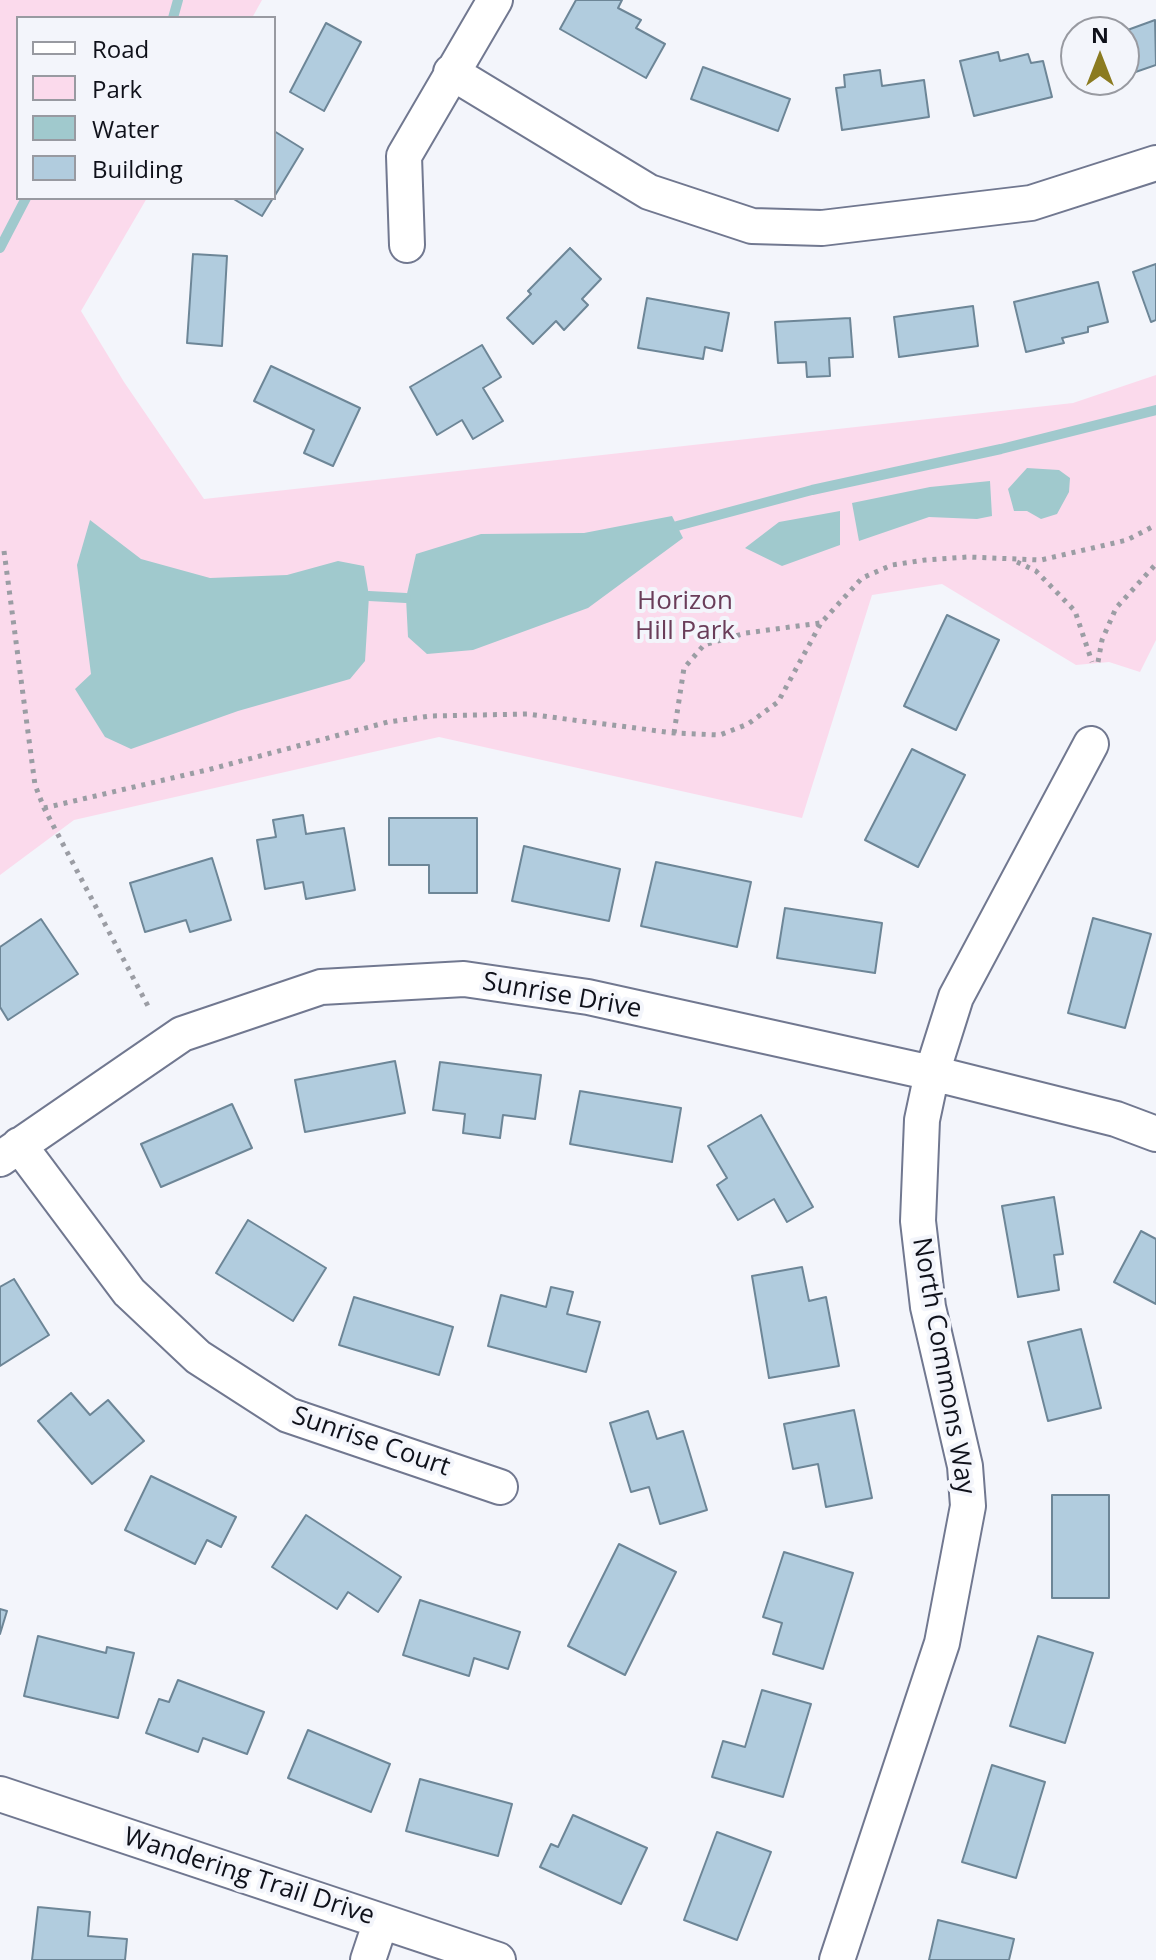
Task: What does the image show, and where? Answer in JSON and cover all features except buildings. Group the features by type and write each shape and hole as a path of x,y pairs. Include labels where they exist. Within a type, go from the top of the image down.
{"street":[{"path":"407,245 404,156 495,0"},
{"path":"451,72 649,192 752,226 822,228 1031,203 1156,163"},
{"name":"North Commons Way","path":"837,1960 942,1643 968,1506 965,1466 928,1307 918,1221 922,1120 932,1073 956,997 1091,744"},
{"name":"Sunrise Drive","path":"10,1152 182,1034 321,987 464,979 588,997 932,1073 1116,1119 1156,1134"},
{"name":"Sunrise Court","path":"10,1152 129,1292 198,1357 288,1415 500,1487"},
{"name":"Wandering Trail Drive","path":"0,1794 498,1960"},
{"path":"368,1960 381,1921"}],"path":[{"path":"44,808 211,769 388,722 430,716 527,714 674,733 720,735 748,724 778,702 821,623 862,578 892,565 954,558 1041,560 1127,540 1156,525"},
{"path":"4,551 35,785 44,808 149,1008"},
{"path":"1014,560 1036,571 1075,611 1095,662 1116,608 1156,564"},
{"path":"674,733 684,668 704,645 746,633 821,623"}],"green space":[{"name":"Horizon Hill Park","path":"0,0 262,0 253,16 16,16 16,200 146,200 81,311 124,382 204,499 1073,403 1156,375 1156,640 1140,672 1109,662 1076,665 942,584 872,595 802,818 439,737 74,820 0,875"}],"water":[{"path":"1027,468 1059,470 1070,478 1069,492 1057,514 1041,519 1027,511 1014,511 1008,489"},
{"path":"990,481 992,516 977,519 929,517 859,541 852,503 930,487"},
{"path":"840,511 840,545 782,566 745,548 779,522"},
{"path":"672,516 683,538 588,608 473,650 427,654 408,637 406,598 416,554 481,534 584,533"},
{"path":"90,520 141,559 210,578 287,575 338,561 364,566 369,596 365,661 350,679 238,711 131,749 105,737 75,689 91,674 77,565"}],"waterway":[{"path":"174,16 178,0"},
{"path":"0,248 25,200"},
{"path":"677,526 812,490 1001,449 1156,410"},
{"path":"369,596 406,598"}]}
